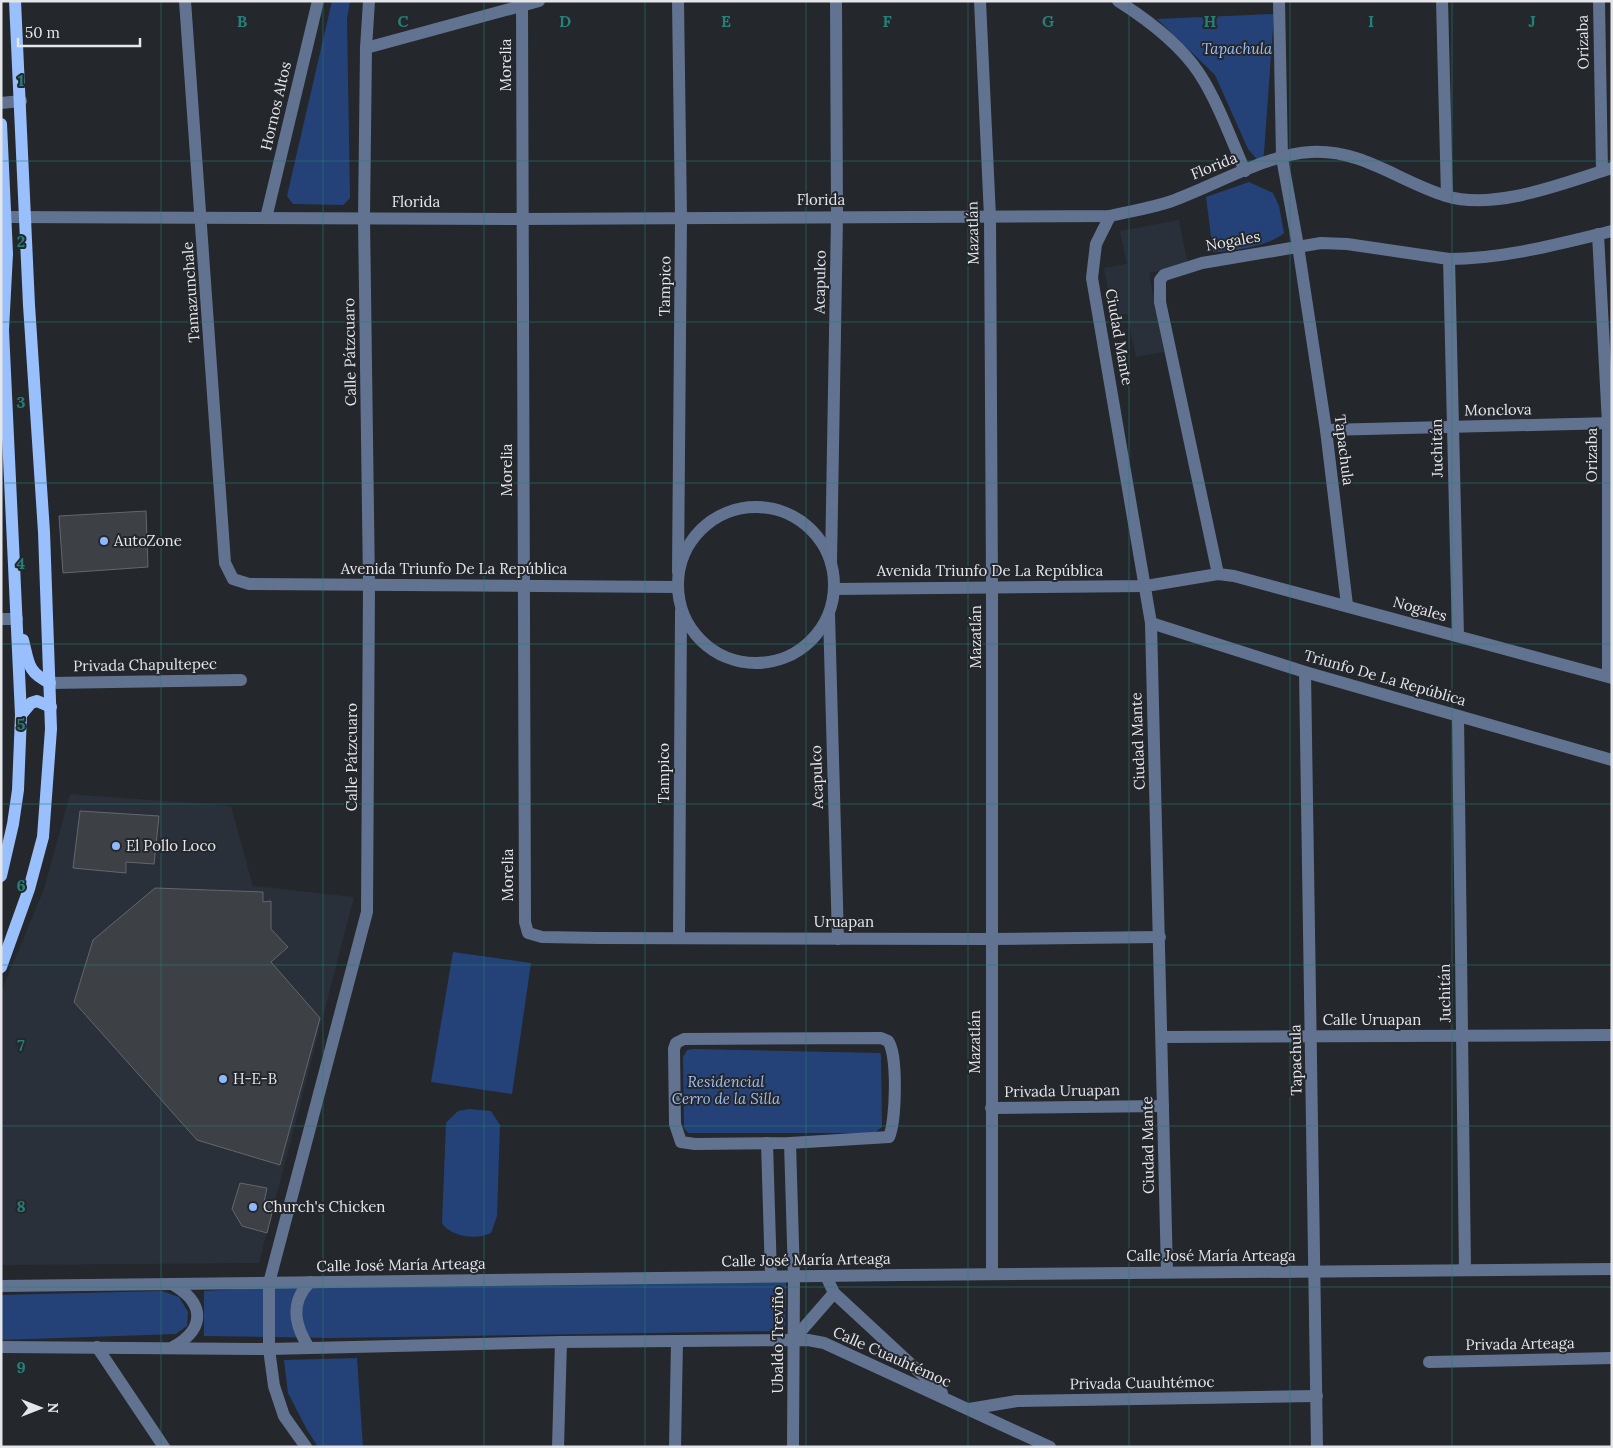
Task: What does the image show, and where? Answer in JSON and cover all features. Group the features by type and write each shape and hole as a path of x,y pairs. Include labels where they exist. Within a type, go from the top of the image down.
{"main road":[{"path":"1,967 29,889 43,837 50,772 51,707 44,532 29,305 15,1"},
{"path":"1,124 3,217 7,254 3,330 6,499 17,619 20,715 20,753 14,824 1,876"},
{"path":"17,619 31,670 36,677 50,684"},
{"path":"20,715 31,703 37,701 51,707"}],"street":[{"name":"Tamazunchale","path":"185,1 225,563 233,579"},
{"name":"Hornos Altos","path":"266,218 318,1"},
{"path":"364,218 366,48 369,1"},
{"path":"366,48 539,1"},
{"name":"Tampico","path":"678,1 681,217 678,572"},
{"name":"Acapulco","path":"831,563 837,216 836,1"},
{"name":"Mazatlán","path":"980,1 990,217 992,1274"},
{"path":"1118,1 1150,23 1180,50 1199,73 1245,171"},
{"name":"Tapachula","path":"1279,1 1282,158 1298,246 1326,430 1348,605"},
{"path":"1442,1 1446,196"},
{"name":"Orizaba","path":"1599,1 1607,170"},
{"name":"Morelia","path":"522,6 525,922 528,933"},
{"path":"1,103 21,101"},
{"name":"Florida","path":"3,217 522,220 681,217 1110,216 1172,201 1245,171 1282,158 1310,152 1339,152 1364,160 1446,196 1469,200 1505,199 1607,170"},
{"name":"Ciudad Mante","path":"1110,216 1096,244 1092,278 1151,623 1163,1037 1167,1272"},
{"name":"Calle Pátzcuaro","path":"306,1447 278,1404 269,1349 269,1283 367,912 369,585 364,218"},
{"name":"Nogales","path":"1218,574 1160,302 1160,280 1169,272 1202,263 1298,246 1321,244 1347,244 1449,259 1512,254 1612,230"},
{"name":"Orizaba","path":"1598,234 1610,423 1610,677"},
{"name":"Juchitán","path":"1449,259 1458,636"},
{"name":"Monclova","path":"1326,430 1610,423"},
{"path":"751,506 772,508 792,515 804,523 823,544 831,563 834,589 829,614 816,635 799,651 777,661 753,664 729,660 708,648 691,631 681,609 677,587 678,572 684,552 696,534 712,519 730,510 751,506"},
{"name":"Nogales","path":"1146,586 1218,574 1245,577 1610,677"},
{"name":"Avenida Triunfo De La República","path":"233,579 249,584 677,587"},
{"name":"Avenida Triunfo De La República","path":"834,589 992,589 1146,586"},
{"name":"Tampico","path":"679,938 681,609"},
{"name":"Acapulco","path":"829,614 838,939"},
{"path":"1,620 17,619"},
{"name":"Triunfo De La República","path":"1151,623 1305,672 1612,760"},
{"name":"Tapachula","path":"1305,672 1317,1447"},
{"name":"Privada Chapultepec","path":"50,684 240,680"},
{"name":"Juchitán","path":"1458,716 1465,1270"},
{"name":"Uruapan","path":"528,933 542,937 679,938 992,939 1160,937"},
{"name":"Calle Uruapan","path":"1163,1037 1612,1036"},
{"path":"881,1038 888,1041 893,1052 893,1123 889,1137 790,1143 681,1142 675,1124 673,1060 676,1043 684,1039 881,1038"},
{"name":"Privada Uruapan","path":"991,1108 1163,1106"},
{"name":"Ubaldo Treviño","path":"767,1143 771,1276"},
{"name":"Ubaldo Treviño","path":"790,1143 794,1276 793,1447"},
{"name":"Calle José María Arteaga","path":"1,1286 771,1276 1612,1269"},
{"path":"826,1276 834,1293 951,1401"},
{"path":"309,1348 300,1333 296,1316 297,1302 303,1289 310,1282"},
{"path":"172,1284 192,1299 198,1317 194,1329 185,1340 172,1347"},
{"path":"794,1339 834,1293"},
{"name":"Calle Cuauhtémoc","path":"561,1342 794,1339 824,1343 1050,1447"},
{"path":"675,1447 677,1341"},
{"path":"1,1347 269,1349 561,1342 558,1447"},
{"path":"97,1347 164,1447"},
{"name":"Privada Arteaga","path":"1429,1362 1612,1358"},
{"name":"Privada Cuauhtémoc","path":"969,1410 1017,1401 1317,1396"}],"shaded area":[{"path":"1179,220 1188,265 1149,273 1164,352 1136,357 1127,314 1113,316 1104,268 1127,264 1120,231"},
{"path":"70,794 231,806 253,886 354,897 259,1263 1,1265 1,992 44,889"}],"green space":[{"path":"332,1 350,1 347,19 350,198 343,205 293,204 287,196"},
{"name":"Tapachula","path":"1274,14 1262,165 1248,149 1215,75 1157,19"},
{"path":"1249,182 1273,193 1279,206 1284,233 1270,241 1251,247 1213,252 1206,197"},
{"path":"453,952 531,963 512,1094 431,1082"},
{"name":"Residencial Cerro de la Silla","path":"687,1050 880,1053 882,1127 874,1133 688,1133 684,1128 683,1057"},
{"path":"469,1109 491,1111 500,1125 497,1216 491,1233 471,1237 457,1234 446,1228 442,1223 446,1123 458,1111"},
{"path":"786,1282 785,1331 332,1338 204,1336 204,1291 278,1287"},
{"path":"162,1291 179,1297 188,1312 187,1326 176,1334 1,1340 1,1295"},
{"path":"357,1358 363,1447 318,1447 288,1393 284,1360"}],"building":[{"name":"AutoZone","path":"146,511 148,567 63,573 59,516"},
{"name":"El Pollo Loco","path":"80,811 159,816 154,864 126,862 126,873 73,868"},
{"name":"H-E-B","path":"155,888 263,892 263,902 271,901 271,929 288,947 271,962 320,1018 280,1165 197,1140 74,1002 93,940"},
{"name":"Church's Chicken","path":"240,1183 267,1188 264,1202 274,1205 267,1233 242,1226 232,1209"}],"place":[{"name":"AutoZone","path":"104,541"},
{"name":"El Pollo Loco","path":"116,846"},
{"name":"H-E-B","path":"223,1079"},
{"name":"Church's Chicken","path":"253,1207"}]}
